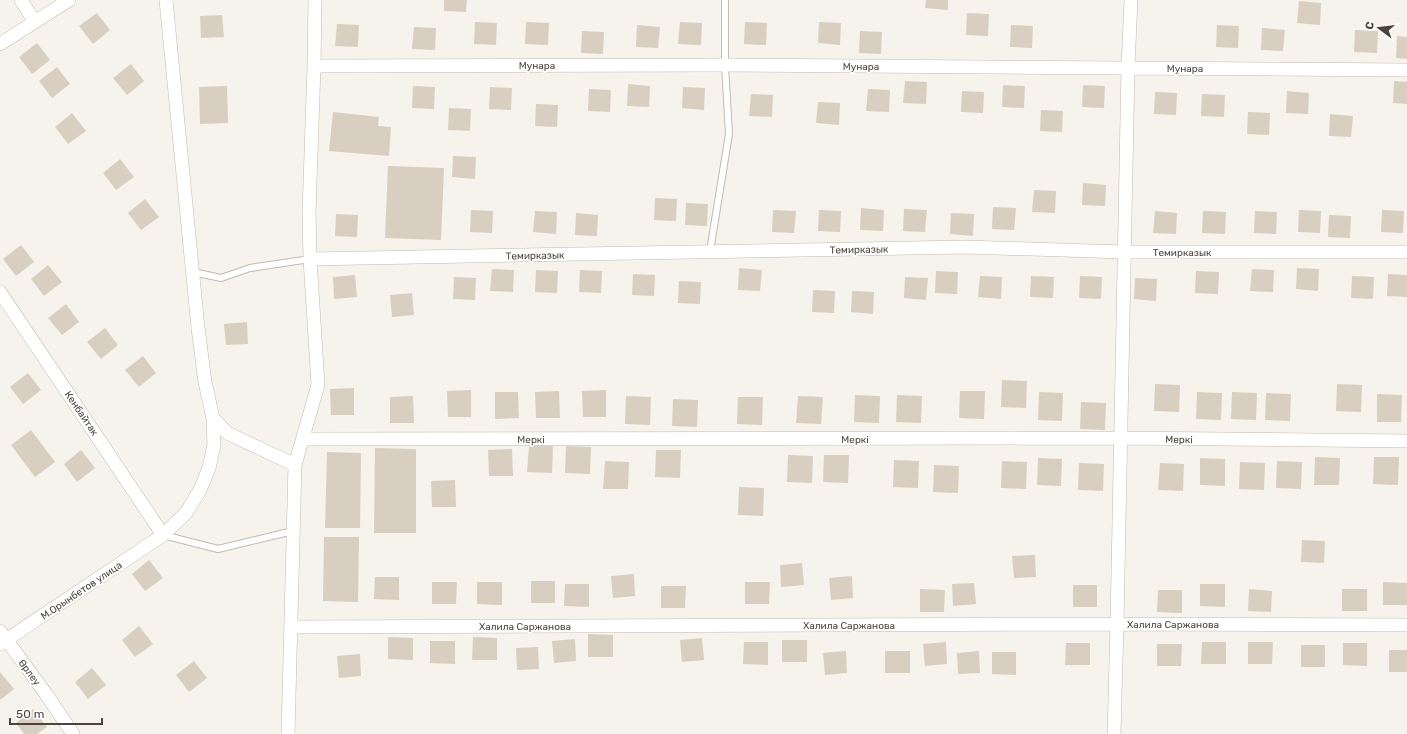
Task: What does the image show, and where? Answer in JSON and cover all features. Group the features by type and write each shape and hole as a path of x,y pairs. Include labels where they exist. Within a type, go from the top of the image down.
{"street":[{"path":"21,0 34,21"},
{"path":"0,44 69,0"},
{"name":"М.Орынбетов улица","path":"2,639 163,535 186,513 200,490 209,468 214,445 213,418 203,367 166,0"},
{"path":"288,734 295,465 318,385 310,259 309,213 315,0"},
{"path":"1114,734 1128,67 1131,0"},
{"name":"Мунара","path":"314,66 725,65 1407,70"},
{"name":"Темирказык","path":"310,259 965,247 1124,252 1407,252"},
{"name":"Кенбайтак","path":"0,292 163,535"},
{"path":"213,418 227,434 295,465"},
{"name":"Меркі","path":"303,439 1120,438 1407,441"},
{"name":"Халила Саржанова","path":"291,627 1117,624 1407,625"},
{"name":"Өрлеу","path":"2,639 46,694 73,734"}],"lane":[{"path":"710,252 729,134 725,65 725,0"},
{"path":"193,272 221,278 250,268 310,259"},
{"path":"163,535 218,549 293,531"}],"building":[{"path":"444,0 467,0 466,12 444,11"},
{"path":"926,0 948,0 948,10 925,8"},
{"path":"1299,1 1321,3 1320,25 1297,23"},
{"path":"97,13 110,30 93,44 79,26"},
{"path":"967,13 989,14 988,36 966,35"},
{"path":"222,15 224,37 201,38 200,16"},
{"path":"475,22 497,23 496,45 474,44"},
{"path":"526,22 549,23 548,45 525,44"},
{"path":"680,22 702,23 701,45 678,44"},
{"path":"745,22 767,23 766,45 744,44"},
{"path":"819,22 841,23 840,45 818,43"},
{"path":"337,24 359,25 358,47 335,46"},
{"path":"637,25 660,27 658,48 636,47"},
{"path":"1011,25 1033,26 1032,48 1010,47"},
{"path":"1217,25 1239,26 1238,48 1216,47"},
{"path":"414,27 436,28 435,50 412,49"},
{"path":"1262,28 1285,30 1283,51 1261,50"},
{"path":"1355,30 1378,31 1377,53 1354,52"},
{"path":"582,31 604,32 603,54 581,53"},
{"path":"860,31 882,32 881,54 859,53"},
{"path":"1397,36 1407,37 1407,59 1396,58"},
{"path":"37,43 50,60 32,74 19,57"},
{"path":"131,64 144,81 127,95 113,78"},
{"path":"57,67 70,84 52,98 39,81"},
{"path":"905,81 927,82 926,104 903,103"},
{"path":"1394,81 1407,82 1407,104 1393,103"},
{"path":"628,84 650,86 649,107 627,106"},
{"path":"1003,85 1025,86 1024,108 1002,107"},
{"path":"1083,85 1105,86 1104,108 1082,107"},
{"path":"227,86 228,123 200,124 199,87"},
{"path":"413,86 435,87 434,109 412,108"},
{"path":"490,87 512,88 511,110 489,109"},
{"path":"683,87 705,88 704,110 682,108"},
{"path":"589,89 611,90 610,112 588,111"},
{"path":"868,89 890,90 889,112 866,111"},
{"path":"962,91 984,92 983,113 961,112"},
{"path":"1287,91 1309,93 1308,114 1286,113"},
{"path":"1155,92 1177,93 1176,115 1154,114"},
{"path":"751,94 773,95 772,117 749,116"},
{"path":"1202,94 1225,95 1224,117 1201,116"},
{"path":"818,102 840,103 839,125 816,123"},
{"path":"536,104 558,105 557,127 535,126"},
{"path":"449,108 471,109 470,131 448,130"},
{"path":"1041,110 1063,111 1062,132 1040,131"},
{"path":"333,112 379,117 378,126 391,127 389,156 329,151"},
{"path":"1248,112 1270,113 1269,135 1247,134"},
{"path":"72,113 86,131 68,144 55,127"},
{"path":"1330,114 1353,116 1351,137 1329,136"},
{"path":"453,156 476,157 475,179 452,177"},
{"path":"120,159 134,177 116,190 103,173"},
{"path":"388,166 444,168 441,240 385,238"},
{"path":"1083,183 1106,185 1105,206 1082,205"},
{"path":"1034,190 1056,191 1055,213 1032,212"},
{"path":"655,198 677,199 676,221 654,220"},
{"path":"145,199 159,217 141,230 128,213"},
{"path":"686,203 708,204 707,226 685,225"},
{"path":"993,207 1016,208 1014,230 992,229"},
{"path":"861,208 884,210 883,231 860,230"},
{"path":"904,209 927,210 925,232 903,231"},
{"path":"471,210 493,211 492,233 470,232"},
{"path":"773,210 796,211 794,233 772,232"},
{"path":"819,210 841,211 840,232 818,231"},
{"path":"1299,210 1321,211 1320,233 1298,232"},
{"path":"1382,210 1404,211 1403,233 1381,232"},
{"path":"535,211 557,212 556,234 533,232"},
{"path":"1155,211 1177,213 1176,234 1153,233"},
{"path":"1203,211 1226,212 1225,234 1202,233"},
{"path":"1255,211 1277,212 1276,234 1254,233"},
{"path":"576,213 598,215 597,236 575,235"},
{"path":"951,213 974,214 973,236 950,234"},
{"path":"336,214 358,215 357,237 335,236"},
{"path":"1329,215 1351,216 1350,238 1328,237"},
{"path":"21,245 34,262 16,276 3,259"},
{"path":"48,265 62,282 44,296 31,279"},
{"path":"739,268 762,270 760,291 738,290"},
{"path":"1297,268 1319,269 1318,291 1296,289"},
{"path":"492,269 514,270 513,292 490,291"},
{"path":"1252,269 1274,270 1273,292 1250,291"},
{"path":"536,270 558,271 557,293 535,292"},
{"path":"580,270 602,271 601,293 579,292"},
{"path":"936,271 958,272 957,294 935,293"},
{"path":"1196,271 1219,272 1218,294 1195,293"},
{"path":"633,274 655,275 654,296 632,295"},
{"path":"1388,274 1407,275 1407,297 1387,296"},
{"path":"355,275 357,297 334,299 333,277"},
{"path":"980,276 1002,277 1001,299 978,297"},
{"path":"1031,276 1054,277 1053,298 1030,297"},
{"path":"1080,276 1102,277 1101,299 1079,298"},
{"path":"1352,276 1374,277 1373,299 1351,298"},
{"path":"454,277 476,278 475,300 453,299"},
{"path":"905,277 928,278 926,300 904,298"},
{"path":"1135,278 1157,279 1156,301 1134,299"},
{"path":"679,281 701,282 700,304 678,303"},
{"path":"813,290 835,291 834,313 812,312"},
{"path":"852,291 874,292 873,314 851,312"},
{"path":"412,293 414,315 392,317 390,295"},
{"path":"66,304 79,322 62,335 48,318"},
{"path":"247,322 248,344 226,345 224,324"},
{"path":"105,328 118,345 101,359 87,342"},
{"path":"143,356 156,373 139,387 125,370"},
{"path":"28,373 41,390 23,404 10,387"},
{"path":"1002,380 1027,381 1026,408 1001,407"},
{"path":"1155,384 1180,385 1179,412 1154,411"},
{"path":"1337,384 1362,385 1361,412 1336,411"},
{"path":"354,388 354,415 331,415 330,389"},
{"path":"471,390 471,417 448,417 447,391"},
{"path":"606,390 606,417 583,417 582,391"},
{"path":"559,391 560,418 536,418 535,392"},
{"path":"960,391 985,391 984,419 959,418"},
{"path":"495,392 518,392 519,418 495,419"},
{"path":"1039,392 1063,393 1062,421 1038,420"},
{"path":"1197,392 1222,393 1221,420 1196,419"},
{"path":"1232,392 1257,393 1256,420 1231,419"},
{"path":"1266,393 1291,394 1290,421 1265,420"},
{"path":"1377,394 1402,395 1401,422 1377,422"},
{"path":"855,395 880,396 879,423 854,422"},
{"path":"897,395 922,396 921,423 896,422"},
{"path":"413,396 414,423 390,423 390,397"},
{"path":"626,396 651,397 650,425 625,424"},
{"path":"798,396 823,397 821,424 796,423"},
{"path":"738,397 763,397 762,425 737,424"},
{"path":"673,399 698,400 697,427 672,426"},
{"path":"1081,402 1106,403 1105,430 1080,429"},
{"path":"31,430 55,462 35,477 11,445"},
{"path":"529,445 553,446 552,473 527,472"},
{"path":"566,446 591,447 590,474 565,473"},
{"path":"375,448 416,449 416,533 374,533"},
{"path":"512,449 513,476 489,476 488,450"},
{"path":"81,450 95,468 77,482 64,464"},
{"path":"656,450 681,450 680,478 655,477"},
{"path":"327,452 361,453 360,528 325,528"},
{"path":"788,455 813,456 812,483 787,482"},
{"path":"824,455 849,455 848,483 823,482"},
{"path":"1315,457 1340,458 1339,485 1314,485"},
{"path":"1374,457 1399,457 1398,485 1373,484"},
{"path":"1038,458 1062,459 1061,486 1037,485"},
{"path":"1200,458 1225,459 1225,486 1200,485"},
{"path":"894,460 919,461 918,488 893,487"},
{"path":"605,461 629,462 628,489 603,489"},
{"path":"1002,461 1027,462 1026,489 1001,488"},
{"path":"1277,461 1302,462 1301,489 1276,488"},
{"path":"1240,462 1265,463 1264,490 1239,489"},
{"path":"1079,463 1104,464 1103,491 1078,490"},
{"path":"1160,463 1184,464 1183,491 1158,490"},
{"path":"934,465 959,466 958,493 933,492"},
{"path":"455,480 456,507 432,507 431,481"},
{"path":"739,487 764,488 763,516 738,515"},
{"path":"324,537 359,537 358,602 323,601"},
{"path":"1302,540 1325,541 1324,563 1301,562"},
{"path":"1035,555 1036,577 1014,578 1012,556"},
{"path":"149,560 163,578 145,591 132,574"},
{"path":"802,563 804,585 781,587 780,565"},
{"path":"634,574 635,596 613,598 611,576"},
{"path":"852,576 853,598 831,600 829,578"},
{"path":"375,577 399,577 399,600 374,599"},
{"path":"531,581 555,581 555,603 531,603"},
{"path":"432,582 457,582 456,604 432,604"},
{"path":"477,582 502,582 502,605 477,604"},
{"path":"745,582 770,582 769,604 745,604"},
{"path":"1383,582 1407,583 1407,605 1383,605"},
{"path":"974,583 976,604 953,606 952,584"},
{"path":"565,584 589,584 589,607 564,606"},
{"path":"1200,584 1225,584 1225,607 1200,606"},
{"path":"1073,585 1097,585 1097,607 1073,607"},
{"path":"661,586 686,586 685,608 661,608"},
{"path":"920,589 945,590 944,612 920,612"},
{"path":"1249,589 1272,591 1271,612 1248,611"},
{"path":"1342,589 1367,589 1367,611 1342,611"},
{"path":"1158,590 1182,590 1182,613 1157,612"},
{"path":"139,626 153,644 135,657 122,640"},
{"path":"588,634 613,635 613,657 588,657"},
{"path":"388,637 413,638 413,660 388,659"},
{"path":"473,637 497,638 497,660 472,660"},
{"path":"702,638 704,660 682,662 680,640"},
{"path":"575,639 576,661 554,663 552,641"},
{"path":"782,640 807,640 807,662 782,662"},
{"path":"430,641 455,641 455,664 430,663"},
{"path":"744,642 768,642 768,665 743,664"},
{"path":"946,642 947,664 925,666 923,644"},
{"path":"1202,642 1226,642 1226,664 1201,664"},
{"path":"1248,642 1273,642 1272,664 1248,664"},
{"path":"1066,643 1090,643 1090,665 1065,665"},
{"path":"1343,643 1367,643 1367,666 1343,665"},
{"path":"1157,644 1182,644 1181,666 1157,666"},
{"path":"1301,645 1325,645 1325,667 1301,667"},
{"path":"538,647 539,669 517,670 516,648"},
{"path":"1389,650 1407,650 1407,672 1389,672"},
{"path":"846,651 847,673 825,675 823,653"},
{"path":"885,651 910,651 910,673 885,673"},
{"path":"979,651 980,673 958,674 957,653"},
{"path":"992,652 1016,652 1016,675 992,674"},
{"path":"360,654 361,676 339,678 337,656"},
{"path":"194,661 207,678 189,692 176,675"},
{"path":"92,668 106,685 88,699 75,682"},
{"path":"0,672 14,689 0,700"},
{"path":"33,709 47,727 37,734 24,734 16,723"}]}
